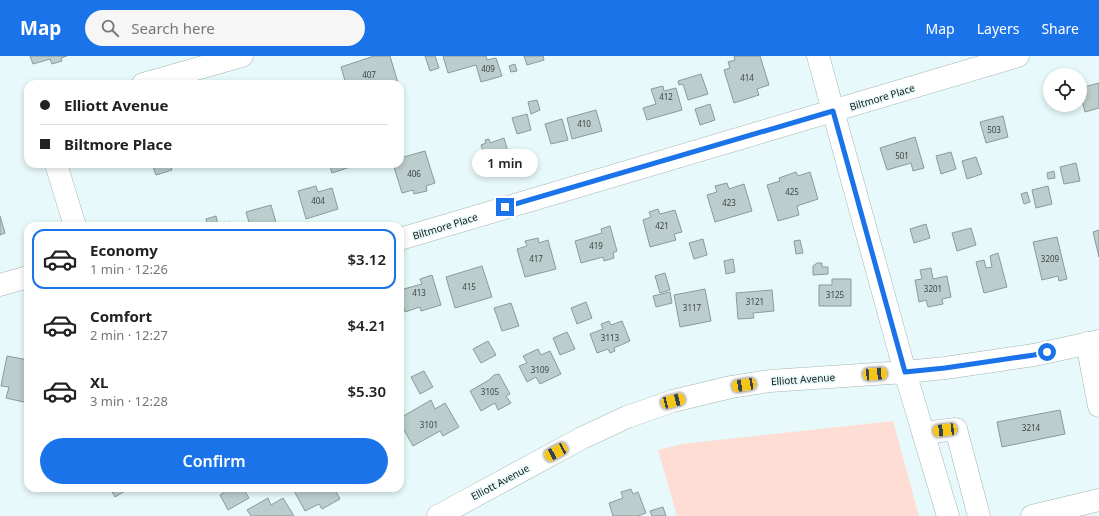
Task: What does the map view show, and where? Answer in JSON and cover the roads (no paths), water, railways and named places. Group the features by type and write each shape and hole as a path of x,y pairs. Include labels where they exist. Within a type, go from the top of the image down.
{"street":[{"path":"158,80 242,56"},
{"path":"818,56 905,372 948,516"},
{"name":"Biltmore Place","path":"404,238 1018,56"},
{"path":"57,168 74,222"},
{"path":"0,285 24,278"},
{"path":"1093,342 1099,406"},
{"name":"Elliott Avenue","path":"438,516 582,438 627,417 673,401 731,387 770,381 945,368 1034,355 1093,342"},
{"path":"923,433 956,429 979,516"},
{"path":"1032,516 1099,500"}]}
